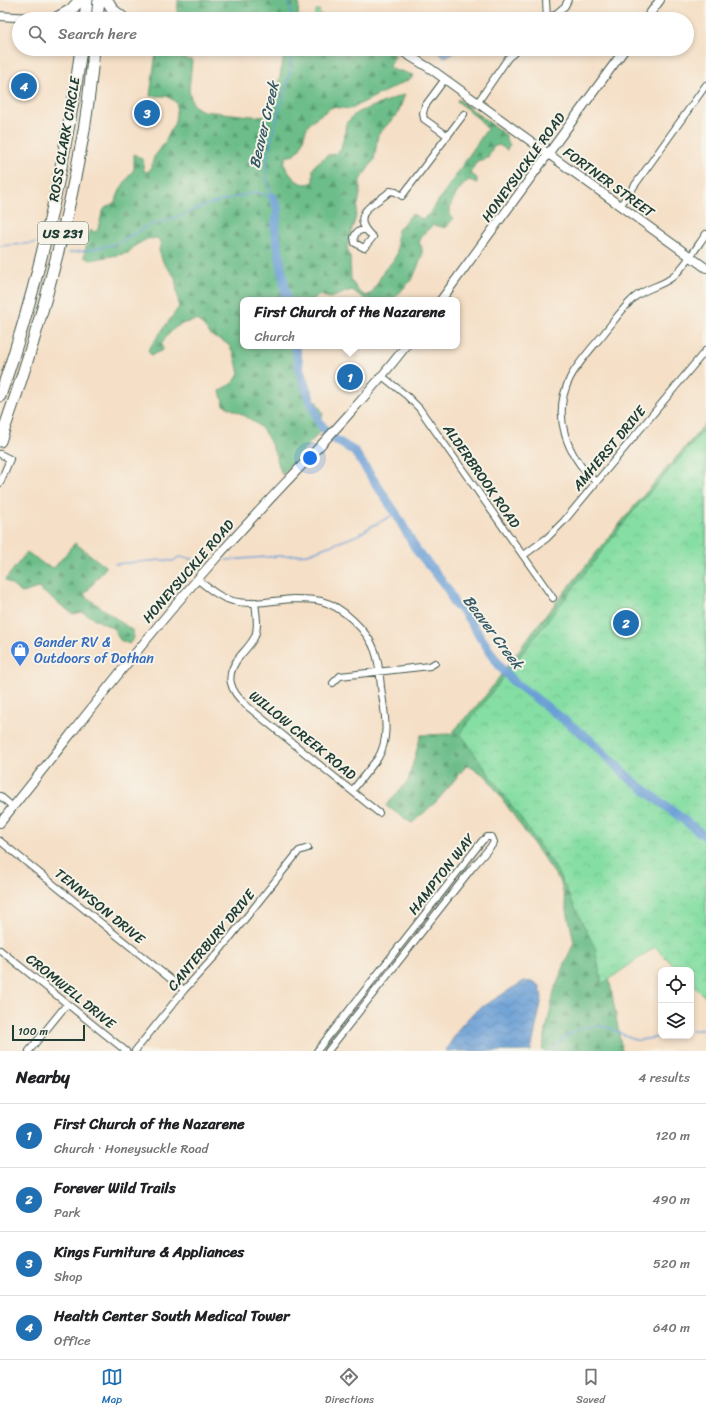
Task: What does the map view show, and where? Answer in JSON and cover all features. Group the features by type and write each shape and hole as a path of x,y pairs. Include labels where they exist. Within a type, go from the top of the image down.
{"highway":[{"path":"68,12 72,10 80,0"},
{"path":"86,12 87,0"},
{"path":"98,12 99,0"},
{"path":"107,0 115,12"},
{"name":"ROSS CLARK CIRCLE","path":"0,396 25,317 54,202 80,56"},
{"name":"ROSS CLARK CIRCLE","path":"0,441 35,336 63,235 84,128 94,56"},
{"path":"33,288 37,308 42,312"},
{"path":"25,317 33,322 35,336"}],"main road":[{"path":"651,12 660,0"},
{"path":"0,16 12,17"},
{"name":"FORTNER STREET","path":"411,56 478,102 706,268"},
{"name":"HONEYSUCKLE ROAD","path":"443,297 620,56"},
{"name":"HONEYSUCKLE ROAD","path":"0,822 138,650 197,580 345,420 404,349"}],"street":[{"path":"546,0 547,12"},
{"path":"558,12 565,6 568,0"},
{"path":"478,102 510,56"},
{"path":"445,79 422,113 424,119 448,136"},
{"path":"620,206 706,85"},
{"path":"365,229 362,220 365,211 385,196 390,190 402,196 464,114"},
{"path":"596,482 575,459 567,442 562,418 563,398 568,384 579,364 630,302 640,293 662,284 674,276 706,234"},
{"name":"AMHERST DRIVE","path":"524,555 556,530 706,350"},
{"name":"ALDERBROOK ROAD","path":"382,376 407,396 419,408 553,598"},
{"path":"0,454 10,459 0,483"},
{"path":"197,580 210,590 229,600 242,602 321,601 338,609 359,627 373,644 376,653 386,724 384,746 378,758 352,791"},
{"name":"WILLOW CREEK ROAD","path":"255,602 256,632 251,643 235,663 231,674 230,681 235,693 247,706 379,813"},
{"path":"333,683 340,676 430,666 435,662"},
{"path":"0,796 13,806"},
{"name":"HAMPTON WAY","path":"317,1051 482,841 487,836 492,837 494,842 492,845 472,868 328,1051"},
{"name":"TENNYSON DRIVE","path":"0,841 184,990"},
{"name":"CANTERBURY DRIVE","path":"135,1051 184,990 218,954 299,851 308,848"},
{"name":"CROMWELL DRIVE","path":"0,950 126,1051"},
{"path":"29,1051 68,1004"}],"green space":[{"path":"178,0 299,0 298,12 177,12"},
{"path":"156,56 171,56 192,60 189,91 193,105 203,111 262,117 273,113 284,56 395,56 389,66 396,71 413,75 412,78 350,109 332,107 316,118 309,125 300,149 295,154 286,157 284,164 292,176 299,182 308,184 313,182 313,169 316,164 328,155 335,154 341,148 346,123 356,113 405,94 398,113 378,135 374,160 360,180 360,194 355,220 347,248 350,256 351,280 359,292 366,296 372,293 385,269 397,254 397,231 412,214 423,219 430,213 487,129 480,120 457,101 458,99 506,135 506,139 510,145 507,150 499,145 493,147 488,158 477,161 470,173 477,178 477,183 469,180 456,194 450,208 450,214 453,219 446,228 433,225 424,233 419,242 422,248 422,256 413,278 396,297 362,297 352,290 333,297 319,295 317,297 240,297 240,349 300,349 304,371 313,396 323,413 319,433 282,475 271,445 262,429 249,418 224,405 220,391 234,382 239,374 233,351 227,344 213,337 197,320 185,323 173,329 162,343 163,350 151,355 148,350 179,307 175,277 164,264 159,251 161,242 157,238 147,239 136,245 128,253 91,260 84,257 90,230 95,232 98,229 102,213 105,208 115,202 121,188 134,169 134,154 142,159 144,171 148,172 151,168 154,157 164,144 175,122 177,103 167,96 150,96"},
{"path":"706,423 706,777 553,856 606,960 622,1051 542,1051 554,991 574,942 561,883 486,776 467,765 437,801 412,823 386,806 408,781 421,735 451,734 486,695 533,631 631,510"},
{"path":"706,428 706,998 694,986 694,967 675,967 655,947 602,984 595,948 555,867 460,733 632,513"},
{"path":"75,543 106,567 84,595 133,631 134,638 129,644 120,640 114,629 82,612 73,614 38,588 22,593 5,580 27,552 45,565 54,568"}],"water":[{"path":"524,981 532,982 540,986 542,998 531,1051 445,1051 461,1026 474,1012"}],"waterway":[{"name":"Beaver Creek","path":"289,0 291,12"},
{"name":"Beaver Creek","path":"273,197 266,178 267,162 272,137 290,72 291,56"},
{"path":"69,253 90,250 118,243 147,226 207,205 255,192 273,197"},
{"name":"Beaver Creek","path":"273,197 278,210 275,228 286,297"},
{"path":"0,246 35,243"},
{"name":"Beaver Creek","path":"296,349 301,375 319,422 326,431"},
{"name":"Beaver Creek","path":"334,439 354,451 395,512 417,551 435,572 449,591 454,604 464,612 501,668 513,681 589,739 628,777 706,837"},
{"path":"226,560 308,554 358,535 395,514"},
{"path":"115,564 161,560 173,561 179,557 193,559"},
{"path":"202,560 208,560"},
{"path":"553,1051 563,1039 585,1027 601,1026 609,1028 635,1040 658,1037"},
{"path":"694,1031 706,1029"}],"place":[{"name":"Health Center South Medical Tower","path":"24,86"},
{"name":"Kings Furniture & Appliances","path":"147,113"},
{"name":"First Church of the Nazarene","path":"350,377"},
{"name":"Forever Wild Trails","path":"626,623"},
{"name":"Gander RV & Outdoors of Dothan","path":"20,667"}]}
